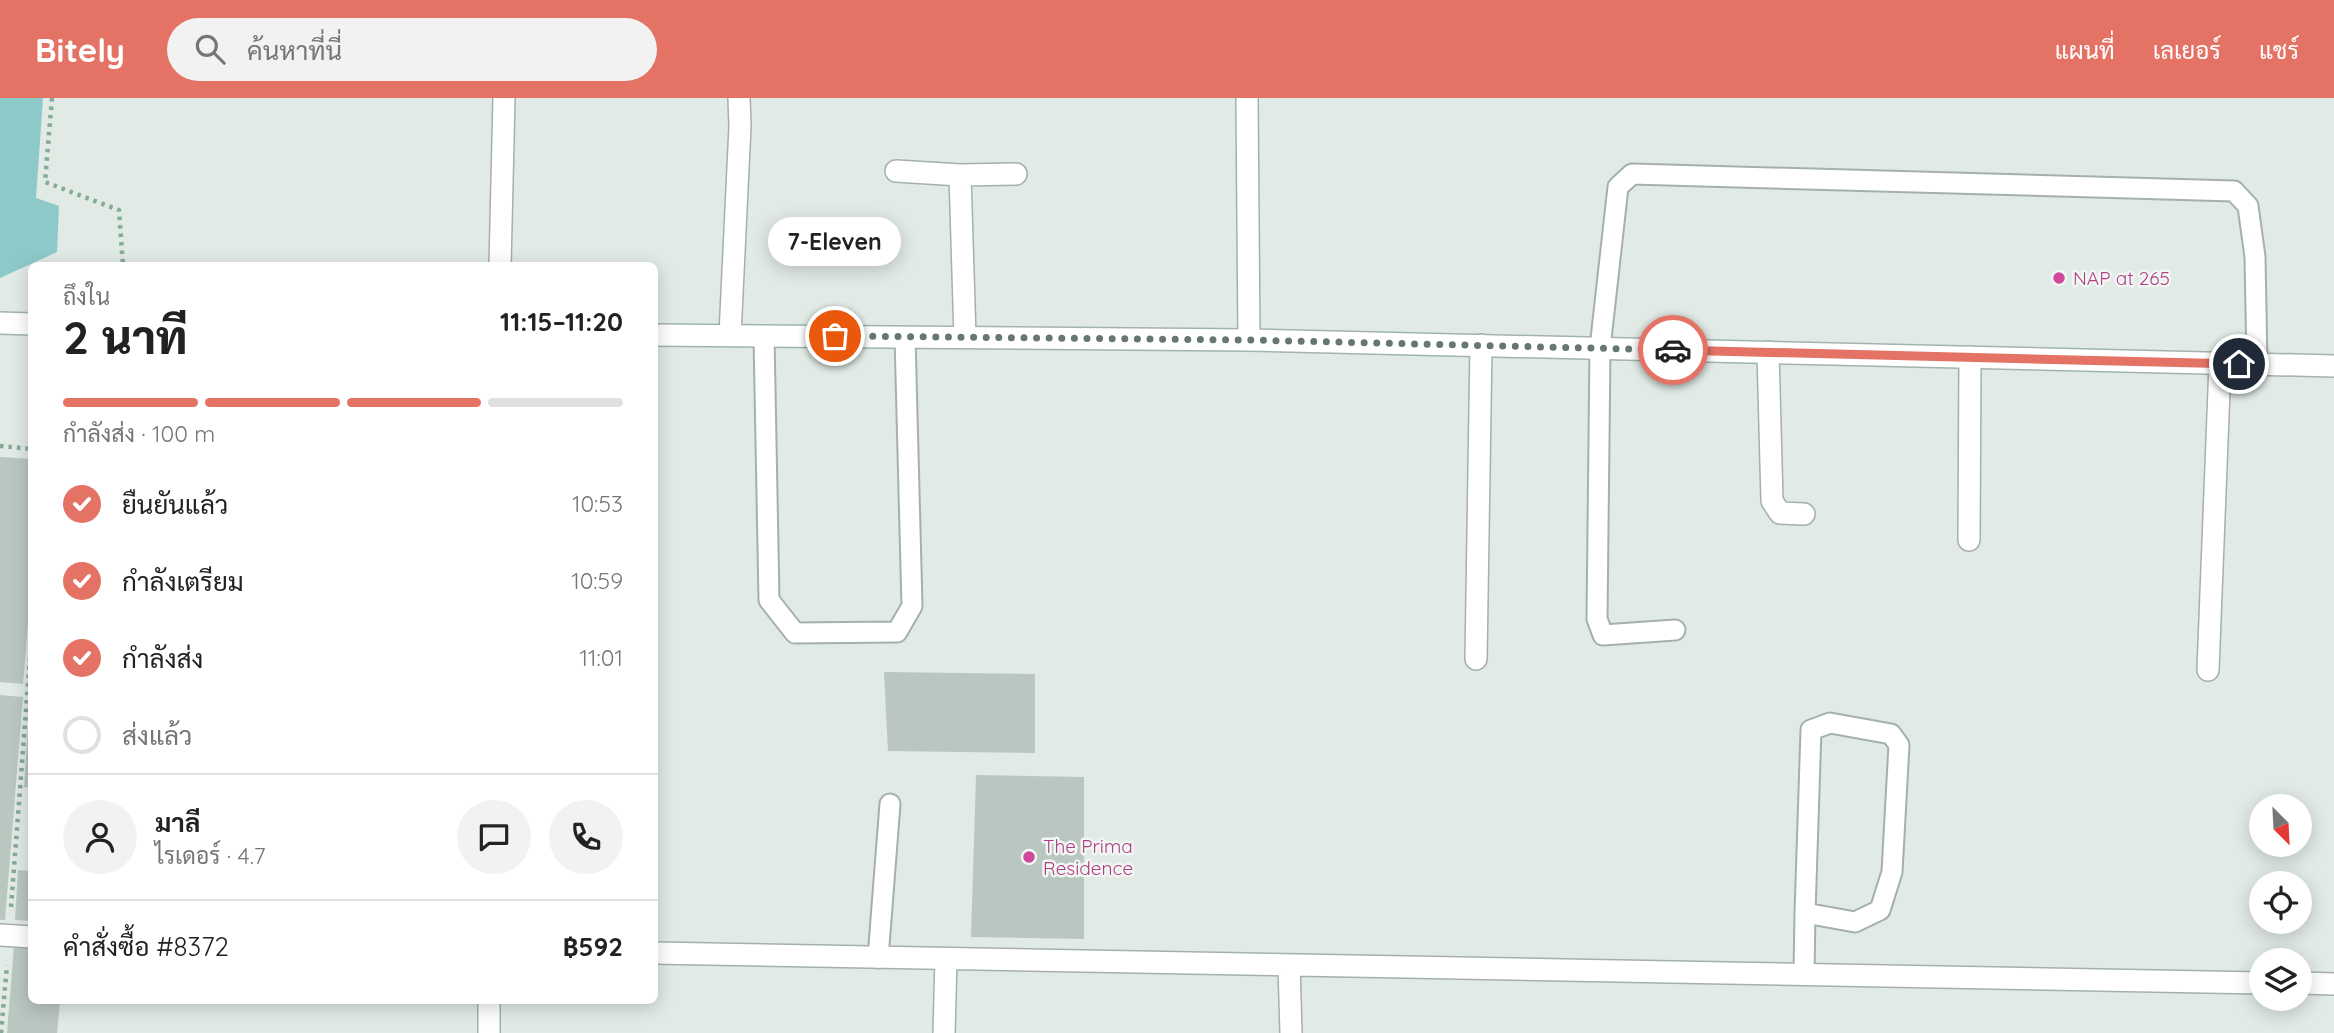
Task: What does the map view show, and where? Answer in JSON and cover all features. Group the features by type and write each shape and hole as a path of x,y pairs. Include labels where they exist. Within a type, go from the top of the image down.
{"street":[{"path":"500,262 504,98"},
{"path":"730,335 739,98"},
{"path":"1247,98 1249,340"},
{"path":"895,171 960,175 1016,174"},
{"path":"960,175 965,337"},
{"path":"0,323 28,324"},
{"path":"658,335 1249,340 2334,366"},
{"path":"1476,659 1480,345"},
{"path":"1768,352 1772,501 1780,513 1804,514"},
{"path":"1969,540 1970,357"},
{"path":"2208,670 2220,364"},
{"path":"5,935 28,937"},
{"path":"658,953 2249,983"},
{"path":"944,1033 946,959"},
{"path":"1289,965 1291,1033"},
{"path":"2312,983 2334,984"},
{"path":"489,1004 489,1033"}],"lane":[{"path":"1675,630 1604,635 1597,620 1600,348 1618,187 1632,174 2234,191 2248,206 2255,257 2258,364"},
{"path":"764,336 769,600 795,634 897,632 912,606 905,337"},
{"path":"1804,974 1805,913 1811,730 1830,723 1891,734 1899,745 1892,872 1881,910 1855,922 1805,913"},
{"path":"878,958 890,804"}],"path":[{"path":"52,98 45,183 120,210 122,262"},
{"path":"0,446 28,449"},
{"path":"1,1033 5,935 28,677"}],"water":[{"path":"0,98 43,98 36,198 59,206 57,252 35,262 28,262 28,265 0,278"}],"building":[{"path":"0,457 28,459 28,623 23,684 0,682"},
{"path":"884,672 1035,674 1035,753 888,751"},
{"path":"0,695 23,697 5,920 0,920"},
{"path":"28,726 28,788 24,787"},
{"name":"The Prima Residence","path":"976,775 1084,777 1084,939 971,937"},
{"path":"18,870 28,871 28,921 15,920"},
{"path":"14,946 28,947 28,1004 60,1004 57,1033 7,1033"}],"way so far":[{"path":"835,336 1249,340 1673,350"}],"place":[{"name":"NAP at 265","path":"2059,278"},
{"name":"7-Eleven","path":"835,336"},
{"name":"The Prima Residence","path":"1029,857"}],"route":[{"path":"1673,350 2239,364"}]}
